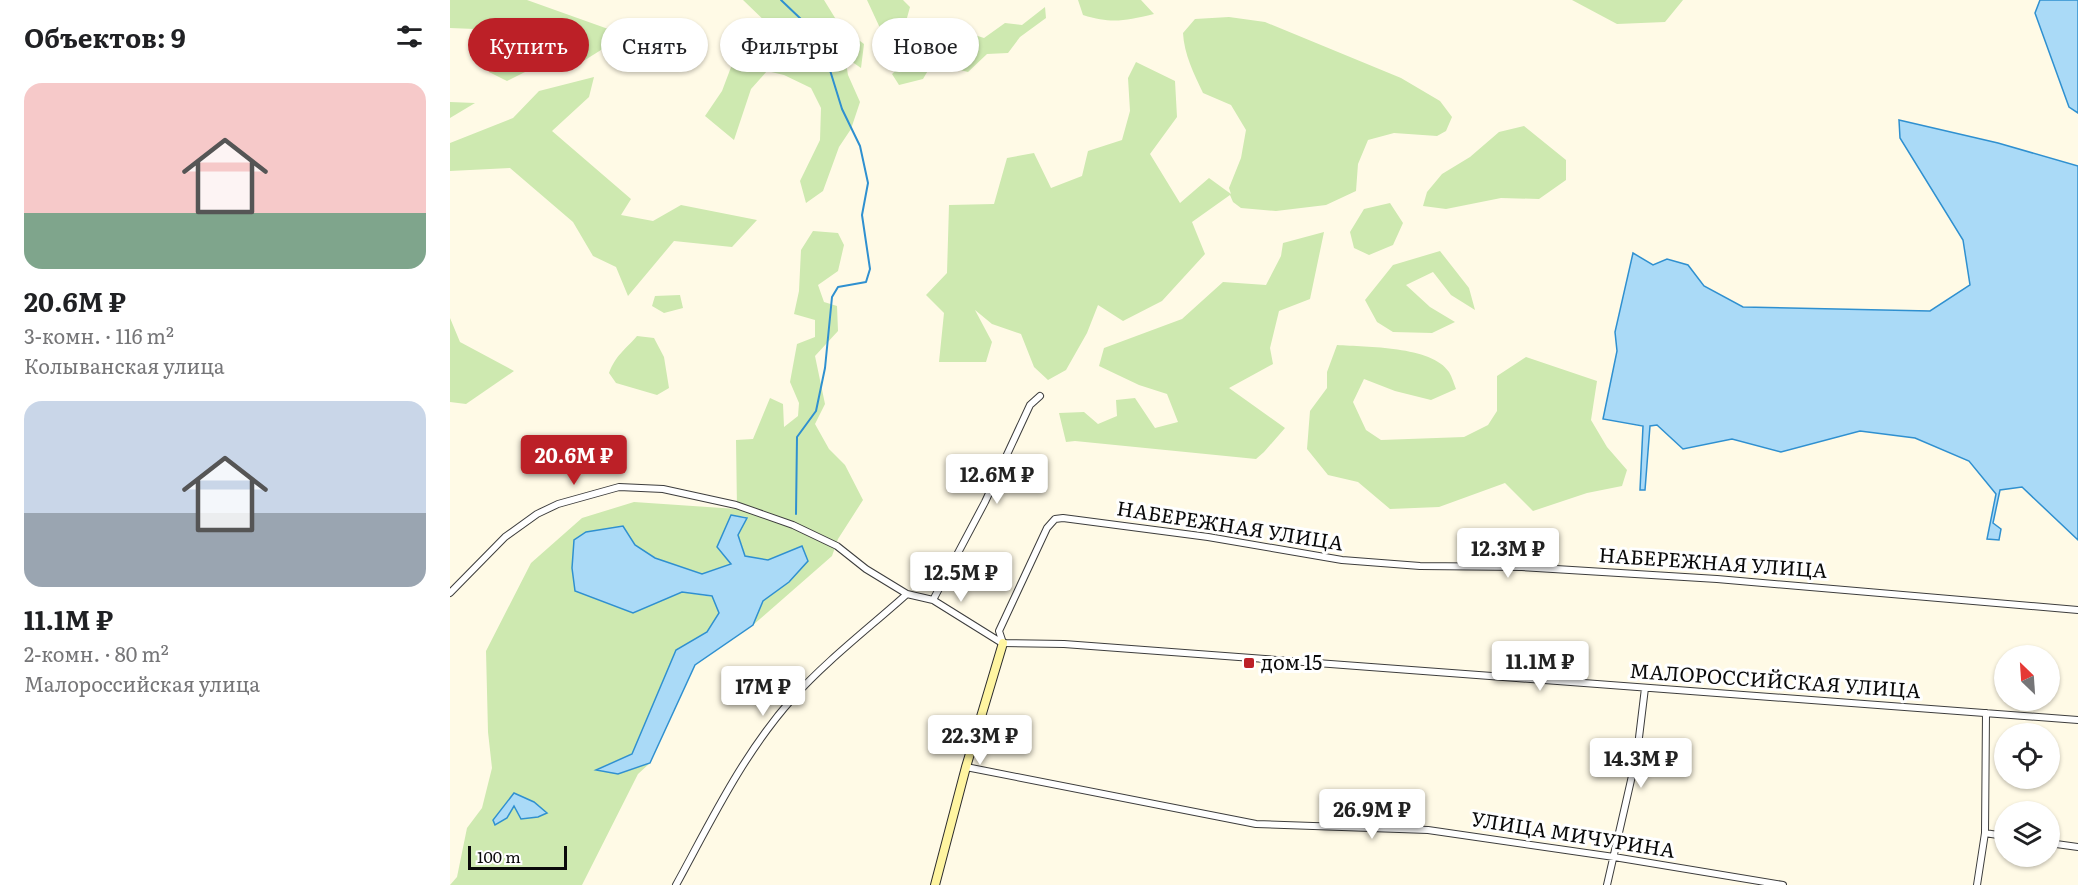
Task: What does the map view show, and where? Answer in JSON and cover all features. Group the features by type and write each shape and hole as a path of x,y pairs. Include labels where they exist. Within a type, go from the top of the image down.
{"street":[{"path":"933,600 985,502 1030,405 1040,396"},
{"path":"450,592 505,537 537,514 558,504 619,487 663,489 719,501 793,525 837,546 866,569 907,594 933,600 1003,643 966,767 935,885"},
{"name":"НАБЕРЕЖНАЯ УЛИЦА","path":"1003,643 999,631 1013,597 1047,528 1055,519 1063,518 1208,537 1342,560 1420,566 1522,567 1717,579 2078,610"},
{"path":"676,885 728,790 786,706 819,672 907,594"},
{"name":"МАЛОРОССИЙСКАЯ УЛИЦА","path":"1003,643 1064,644 2078,720"},
{"path":"1607,885 1637,754 1645,688"},
{"path":"1977,885 1985,833 1986,713"},
{"name":"УЛИЦА МИЧУРИНА","path":"966,767 1256,824 1428,830 1783,885"},
{"path":"1985,833 1994,834"},
{"path":"2060,845 2078,848"}],"green space":[{"path":"450,0 527,0 577,18 468,18 468,29 450,28"},
{"path":"743,0 824,0 835,18 762,18"},
{"path":"867,0 903,0 910,7 907,18 875,18"},
{"path":"1078,0 1141,0 1154,14 1126,20 1102,20 1083,15"},
{"path":"1572,0 1683,0 1665,22 1617,24"},
{"path":"1045,7 1046,18 1020,37 1008,53 987,54 979,62 979,36 984,38 1005,23 1022,25"},
{"path":"1229,17 1265,22 1401,78 1440,101 1452,117 1446,131 1437,136 1394,133 1368,140 1358,164 1356,191 1326,205 1276,211 1241,208 1233,202 1230,195 1192,222 1205,254 1162,301 1123,321 1098,305 1087,333 1066,370 1048,380 1034,367 1021,334 992,324 975,310 992,342 986,362 939,362 944,313 926,295 947,273 949,205 994,204 1007,158 1034,153 1051,188 1082,176 1088,151 1122,140 1130,111 1128,78 1136,62 1175,81 1177,117 1150,154 1180,203 1209,178 1231,194 1229,188 1241,158 1246,130 1231,105 1203,93 1187,56 1183,33 1195,19"},
{"path":"589,22 601,26 601,50 589,58"},
{"path":"860,41 864,44 860,67"},
{"path":"489,72 525,72 507,81"},
{"path":"729,72 766,72 751,89 734,140 705,116 722,91"},
{"path":"771,72 848,72 860,102 851,129 839,147 823,191 806,203 800,181 820,140 821,108 811,88 784,75"},
{"path":"894,72 927,72 923,79 899,85 892,74"},
{"path":"594,77 589,97 552,131 631,199 621,215 653,221 681,205 757,220 732,247 674,241 628,296 616,267 593,256 573,222 510,168 450,171 450,143 513,118 539,91"},
{"path":"450,102 475,103 450,118"},
{"path":"1524,126 1566,160 1566,180 1539,199 1501,198 1446,209 1423,206 1427,192 1442,174 1470,157 1499,132"},
{"path":"1390,203 1403,223 1393,245 1369,255 1354,248 1350,232 1364,209"},
{"path":"813,231 838,233 844,245 838,271 818,285 824,302 837,306 838,331 815,356 825,404 815,424 829,449 845,465 863,500 838,539 832,556 753,625 763,601 789,582 802,546 768,560 745,556 738,534 747,517 731,515 731,564 702,574 655,558 604,530 587,532 633,613 682,592 713,597 719,613 707,632 676,650 632,754 597,769 618,774 650,763 638,774 582,885 450,885 457,877 467,828 482,808 492,768 488,732 486,651 531,563 582,518 634,502 737,509 736,440 753,439 770,398 783,404 784,427 798,416 799,403 790,382 797,344 815,337 815,320 794,314 799,291 801,250"},
{"path":"1324,232 1310,299 1279,311 1270,348 1273,364 1229,388 1285,428 1256,459 1066,442 1059,413 1084,412 1098,424 1117,416 1116,400 1135,398 1155,428 1178,422 1167,394 1139,385 1099,366 1104,348 1182,319 1223,282 1266,285 1281,256 1283,243"},
{"path":"1440,251 1469,288 1475,310 1451,295 1433,272 1406,285 1430,307 1455,322 1432,333 1393,332 1377,322 1365,300 1393,265"},
{"path":"680,295 683,308 664,313 652,306 655,296"},
{"path":"450,318 460,342 514,371 466,404 450,402"},
{"path":"637,336 654,338 664,357 669,388 657,395 616,383 609,373 618,357"},
{"path":"1337,345 1414,353 1440,363 1451,376 1456,389 1431,400 1395,391 1364,379 1353,402 1366,430 1381,440 1464,437 1488,425 1497,411 1497,376 1526,357 1597,381 1591,420 1607,447 1627,470 1622,486 1587,493 1533,511 1505,483 1439,507 1390,509 1358,482 1328,475 1307,449 1310,411 1327,388 1327,372"}],"water":[{"path":"2040,0 2078,0 2078,113 2069,107 2035,13"},
{"path":"1899,120 1998,143 2078,166 2078,540 2022,487 2000,490 1993,523 2001,529 1999,540 1987,539 1996,494 1969,461 1915,438 1860,431 1781,452 1732,439 1683,449 1657,425 1650,426 1645,490 1640,490 1643,426 1603,419 1617,351 1615,332 1633,253 1653,265 1667,259 1688,265 1704,286 1743,307 1930,311 1970,285 1963,240 1900,138"},
{"path":"731,515 747,518 738,535 745,556 768,560 802,546 808,561 789,582 763,601 753,625 695,665 650,763 618,774 596,770 632,754 676,650 707,632 719,613 712,596 682,592 633,613 575,591 572,568 574,540 586,532 623,526 635,545 655,558 702,574 731,564 717,547"},
{"path":"514,793 534,802 547,813 538,817 521,819 514,806 507,818 495,825 493,820"}],"waterway":[{"path":"781,0 803,21 829,67 842,109 860,146 868,183 862,215 870,269 866,282 838,287 832,297 825,368 816,411 797,437 796,514"}],"place":[{"name":"дом 15","path":"1249,663"}]}
